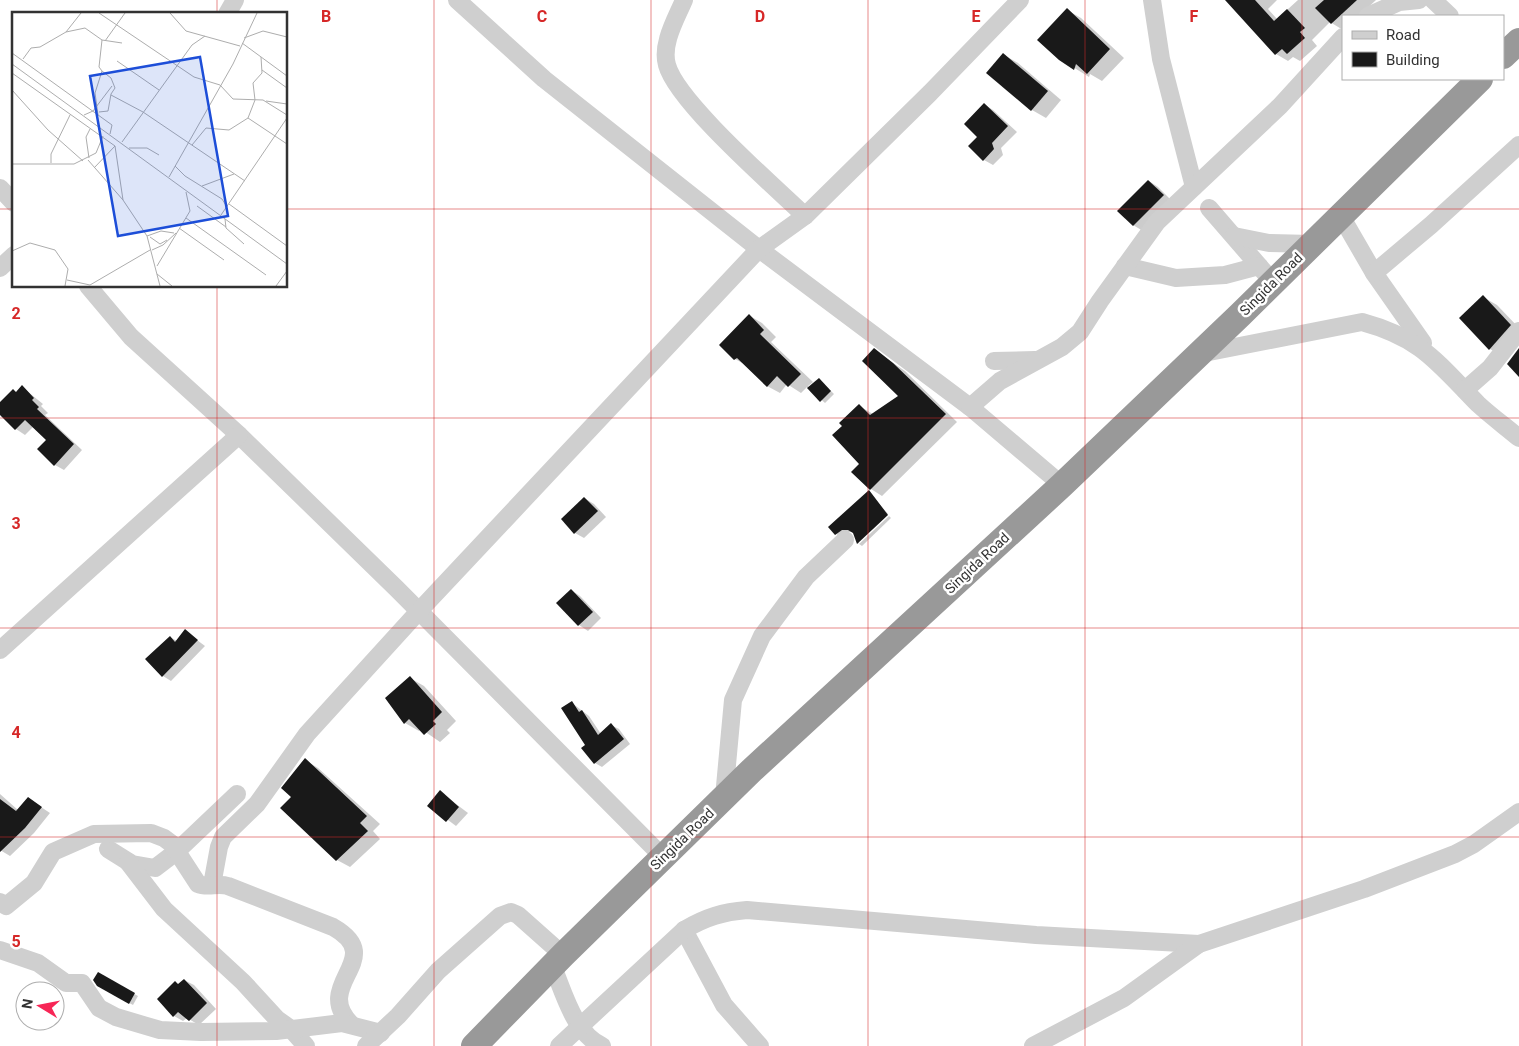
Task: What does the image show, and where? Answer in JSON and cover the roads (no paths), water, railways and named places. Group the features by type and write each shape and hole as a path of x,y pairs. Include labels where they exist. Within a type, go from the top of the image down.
{"highway":[{"path":"1504,55 1519,41"},
{"name":"Singida Road","path":"474,1046 724,797 1062,485 1199,354 1266,274 1312,244 1479,80"}],"street":[{"path":"229,12 234,0"},
{"path":"457,0 544,79 759,250 970,407 1062,485"},
{"path":"684,0 666,49 667,64 672,78 689,100 719,132 804,216"},
{"path":"212,885 219,847 226,833 257,804 307,734 419,611 759,250 804,216 930,93 1020,0"},
{"path":"1152,0 1163,68 1194,187"},
{"path":"1370,15 1399,2 1419,0"},
{"path":"1433,0 1449,15"},
{"path":"970,407 1000,381 1035,360 1062,347 1080,332 1158,222 1280,106 1342,38"},
{"path":"1374,273 1431,225 1519,145"},
{"path":"0,188 12,201"},
{"path":"1209,208 1266,274"},
{"path":"1341,216 1374,273 1409,326 1465,390 1519,438"},
{"path":"1234,236 1269,243 1312,244"},
{"path":"0,268 12,257"},
{"path":"1125,266 1176,278 1266,274"},
{"path":"90,288 132,337 239,435 419,611 664,857"},
{"path":"1199,354 1362,322 1407,338 1436,359"},
{"path":"1465,390 1490,368 1519,331"},
{"path":"994,361 1035,360"},
{"path":"0,650 239,435"},
{"path":"724,797 733,700 762,636 806,577 845,540"},
{"path":"128,862 155,868 176,852 237,794"},
{"path":"1034,1046 1124,998 1199,944 1364,889 1455,854 1474,844 1519,812"},
{"path":"0,902 6,906 34,883 53,852 94,834 151,834 164,838 198,884 203,887 212,885 228,886 317,921 348,936 355,948 339,1003 342,1014 351,1024"},
{"path":"108,849 128,862 164,909 243,982 277,1019 291,1029 306,1046"},
{"path":"559,1046 578,1026 684,930 704,918 720,913 747,910 1036,935 1199,944"},
{"path":"366,1046 381,1033 438,970 500,916 511,912 518,915 558,961 578,1026 595,1043 602,1046"},
{"path":"684,930 724,1005 760,1046"},
{"path":"0,950 38,963 66,983 82,983 99,1008 116,1017 146,1026 177,1032 291,1029 351,1024 381,1033"}]}
